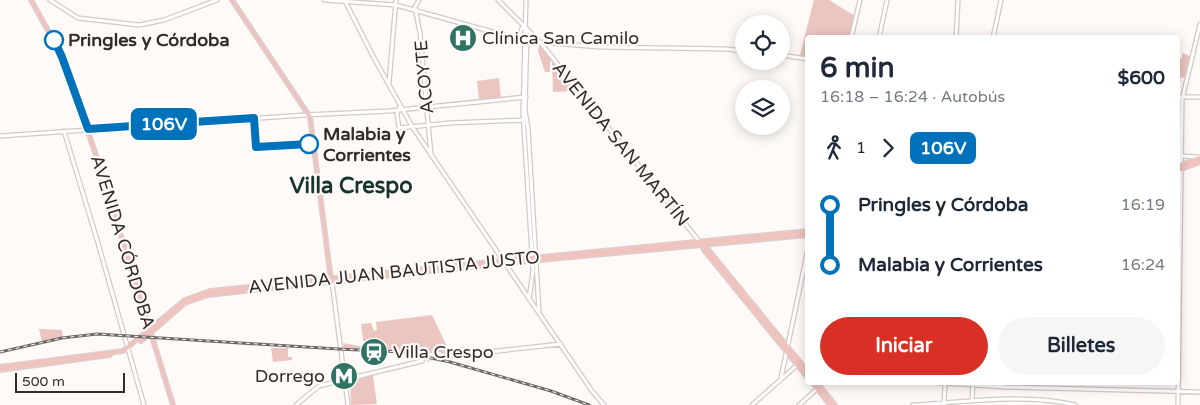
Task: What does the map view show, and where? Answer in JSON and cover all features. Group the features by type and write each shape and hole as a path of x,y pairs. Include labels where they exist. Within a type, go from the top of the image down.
{"main road":[{"name":"AVENIDA CÓRDOBA","path":"31,0 62,57 88,129 173,405"},
{"path":"50,0 78,18 139,25 164,20 218,0"},
{"path":"232,0 308,114 348,405"},
{"path":"324,0 396,2 416,10 526,41 600,47 735,50"},
{"name":"ACOYTE","path":"419,0 415,7 431,156"},
{"name":"AVENIDA SAN MARTÍN","path":"498,0 545,48 701,243 704,250 805,374"},
{"path":"526,0 525,27 528,33 526,41 525,120 539,313"},
{"path":"852,35 860,0"},
{"path":"880,35 887,0"},
{"path":"956,35 958,0"},
{"path":"994,35 1001,0"},
{"path":"345,1 412,126 431,156 592,391 604,405"},
{"path":"390,86 396,2"},
{"path":"1180,162 1182,97 1200,24"},
{"path":"518,39 522,28 525,27"},
{"path":"545,43 545,48"},
{"path":"790,56 805,59"},
{"path":"1182,97 1200,98"},
{"path":"0,136 308,114 389,111 525,98"},
{"path":"400,103 397,114 399,128 525,120"},
{"path":"389,111 397,114"},
{"path":"64,131 98,242 144,405"},
{"path":"1181,156 1200,159"},
{"path":"1180,168 1200,159"},
{"name":"AVENIDA JUAN BAUTISTA JUSTO","path":"0,368 128,350 185,300 208,292 805,231"},
{"name":"AVENIDA JUAN BAUTISTA JUSTO","path":"701,243 805,235"},
{"path":"781,378 805,264"},
{"path":"529,299 535,271"},
{"path":"526,294 531,293"},
{"path":"443,357 560,344"},
{"name":"AVENIDA SAN MARTÍN","path":"786,349 805,369"},
{"path":"296,405 317,386 422,361"},
{"path":"752,405 798,365 805,369"},
{"path":"799,405 818,385"},
{"path":"818,385 830,405"},
{"path":"818,385 835,405"},
{"path":"944,404 945,385"},
{"path":"972,402 973,385"},
{"path":"1002,385 1200,392"},
{"path":"1178,385 1178,405"},
{"path":"914,405 1044,399 1076,405"}],"shaded area":[{"path":"814,0 829,0 855,16 850,35 805,35"},
{"path":"805,35 805,56 800,55"},
{"path":"539,46 552,60 550,62 550,72 545,72 538,51"},
{"path":"1183,53 1190,56 1183,78 1180,77"},
{"path":"554,62 575,91 553,92 552,63"},
{"path":"499,78 501,98 479,100 477,81"},
{"path":"432,315 450,353 430,353 430,355 404,349 404,351 344,348 343,343 364,347 361,324 371,323 374,331 377,330 376,322"},
{"path":"39,329 62,330 63,338 42,342"},
{"path":"271,348 288,348 288,357 292,357 292,360 273,362"},
{"path":"373,376 377,404 351,405 350,382"}],"tunnel":[{"path":"422,361 443,357"}],"railway":[{"path":"0,352 62,338 97,334 403,352 450,362 551,391 589,405"}],"bus line":[{"name":"106V","path":"54,40 88,129 254,118 256,147 309,144"}],"place":[{"name":"Clínica San Camilo","path":"463,38"},
{"name":"Pringles y Córdoba","path":"54,40"},
{"name":"Malabia y Corrientes","path":"309,144"},
{"name":"Villa Crespo","path":"374,352"},
{"name":"Dorrego","path":"344,376"}],"district":[{"name":"Villa Crespo","path":"351,186"}]}
